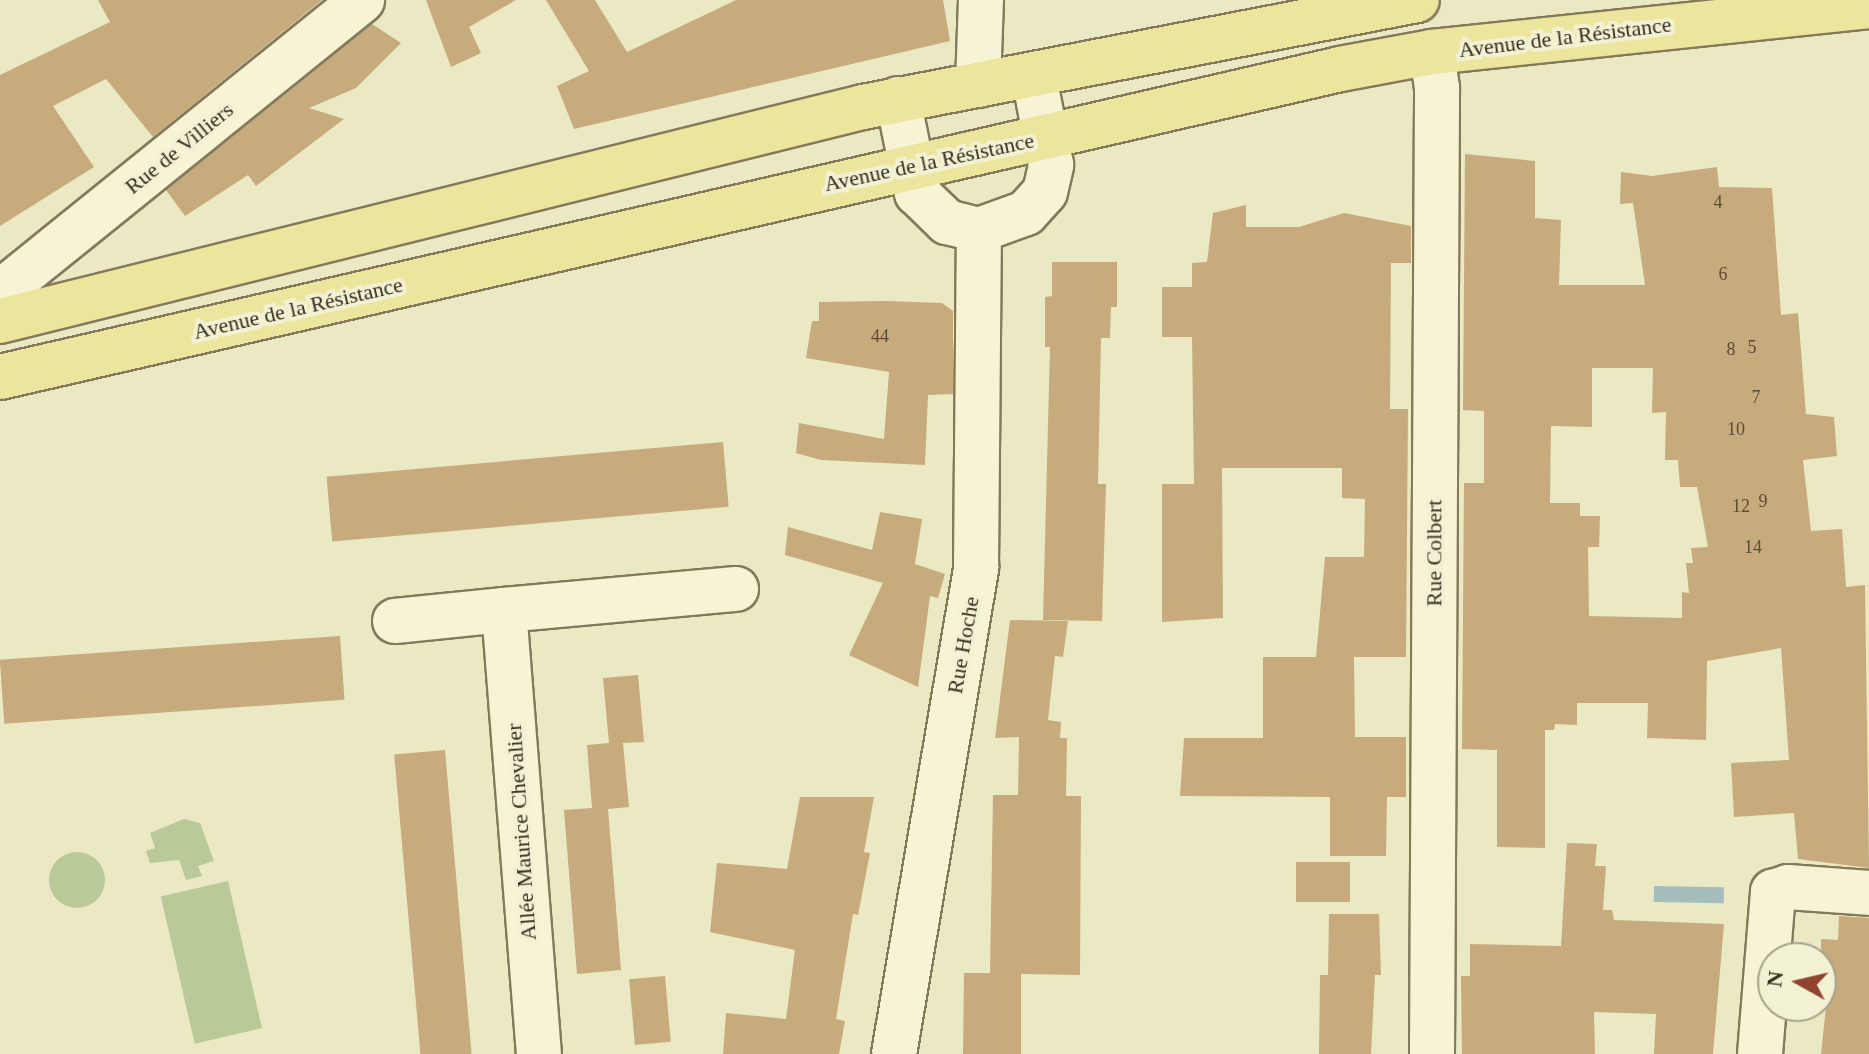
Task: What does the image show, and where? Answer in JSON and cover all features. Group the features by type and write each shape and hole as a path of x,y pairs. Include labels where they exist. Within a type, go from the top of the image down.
{"main road":[{"path":"0,321 898,99 1034,77 1417,0"},
{"name":"Avenue de la Résistance","path":"0,377 912,167 1432,52 1869,6"}],"street":[{"name":"Rue de Villiers","path":"0,299 8,286 362,0"},
{"path":"978,85 981,0"},
{"name":"Rue Colbert","path":"1432,52 1437,101 1432,1054"},
{"path":"898,99 917,193 947,222 979,230 1026,213 1045,192 1051,165 1034,77"},
{"name":"Rue Hoche","path":"894,1054 976,567 979,230"},
{"path":"395,621 736,589"},
{"name":"Allée Maurice Chevalier","path":"504,610 539,1054"},
{"path":"1760,1054 1773,892 1788,887 1869,893"}],"green space":[{"path":"184,819 200,823 214,861 198,866 202,876 186,880 179,860 150,863 146,851 155,848 150,833"},
{"path":"77,852 97,860 105,880 97,900 77,908 57,900 49,880 57,860"},
{"path":"228,881 262,1028 195,1044 161,897"}],"water":[{"path":"1654,886 1724,887 1724,903 1654,902"}],"building":[{"path":"98,0 322,0 153,137 106,79 53,106 94,167 0,226 0,75 110,22"},
{"path":"426,0 516,0 469,27 481,53 451,67"},
{"path":"546,0 595,0 627,52 736,0 943,0 950,41 574,129 557,86 589,71"},
{"path":"372,24 401,43 356,88 309,108 344,119 256,186 248,175 185,216 166,190"},
{"path":"1465,154 1535,161 1535,218 1561,220 1559,285 1645,285 1633,203 1620,204 1621,172 1652,176 1717,167 1719,187 1772,188 1781,315 1798,313 1806,414 1834,417 1837,456 1803,460 1811,531 1842,529 1846,587 1865,585 1869,868 1798,859 1794,813 1734,817 1731,763 1789,760 1781,648 1707,661 1706,740 1647,738 1648,703 1577,703 1577,725 1555,724 1554,730 1545,730 1545,848 1497,847 1497,750 1462,749 1464,483 1484,483 1484,411 1463,410","holes":["1592,368 1653,368 1652,413 1666,412 1665,460 1678,460 1680,487 1697,487 1708,547 1691,548 1693,563 1686,563 1689,593 1682,592 1682,618 1589,616 1588,547 1599,547 1600,516 1580,516 1580,503 1550,503 1551,426 1592,427"]},
{"path":"1246,205 1246,227 1299,227 1344,213 1411,226 1411,263 1391,263 1390,409 1408,409 1406,657 1354,657 1355,737 1406,737 1406,797 1387,797 1386,856 1330,856 1330,797 1180,796 1184,738 1263,738 1263,657 1316,657 1325,557 1364,557 1365,499 1342,498 1342,468 1222,468 1223,618 1162,622 1162,484 1194,484 1192,337 1162,337 1162,287 1192,287 1192,263 1207,262 1213,213"},
{"path":"1052,262 1117,262 1117,307 1111,307 1110,338 1101,338 1098,484 1106,484 1102,621 1043,620 1050,347 1045,347 1045,297 1052,296"},
{"path":"819,302 942,303 953,311 953,394 928,395 925,465 821,460 796,453 799,423 884,439 889,372 806,358 812,321 819,321"},
{"path":"723,442 729,507 332,541 327,477"},
{"path":"880,512 922,519 915,564 945,574 938,598 930,596 918,687 849,655 883,583 785,555 788,527 872,550"},
{"path":"1010,620 1068,621 1063,657 1055,656 1048,720 1061,722 1060,738 1067,738 1066,796 1081,796 1080,975 1021,974 1021,1054 963,1054 964,973 990,973 993,795 1018,795 1019,737 995,738"},
{"path":"340,636 344,700 4,724 0,660"},
{"path":"638,675 644,742 623,743 629,807 608,809 621,970 577,974 564,810 592,808 587,745 609,743 603,678"},
{"path":"445,750 472,1054 420,1054 394,754"},
{"path":"800,797 874,797 864,852 870,853 858,915 853,914 836,1019 845,1021 839,1054 723,1054 726,1013 786,1019 795,950 710,932 717,863 787,869"},
{"path":"1567,843 1597,844 1595,866 1606,866 1603,910 1612,910 1614,920 1724,924 1713,1054 1654,1054 1656,1014 1594,1012 1595,1054 1462,1054 1461,976 1470,976 1470,944 1561,946"},
{"path":"1296,862 1350,862 1350,902 1296,902"},
{"path":"1329,914 1379,914 1381,975 1375,975 1371,1054 1319,1054 1320,975 1328,975"},
{"path":"1839,916 1869,918 1869,1054 1821,1054 1824,1022 1837,1022 1837,942 1821,942 1821,939 1838,940"},
{"path":"665,976 671,1042 635,1045 629,979"}]}
